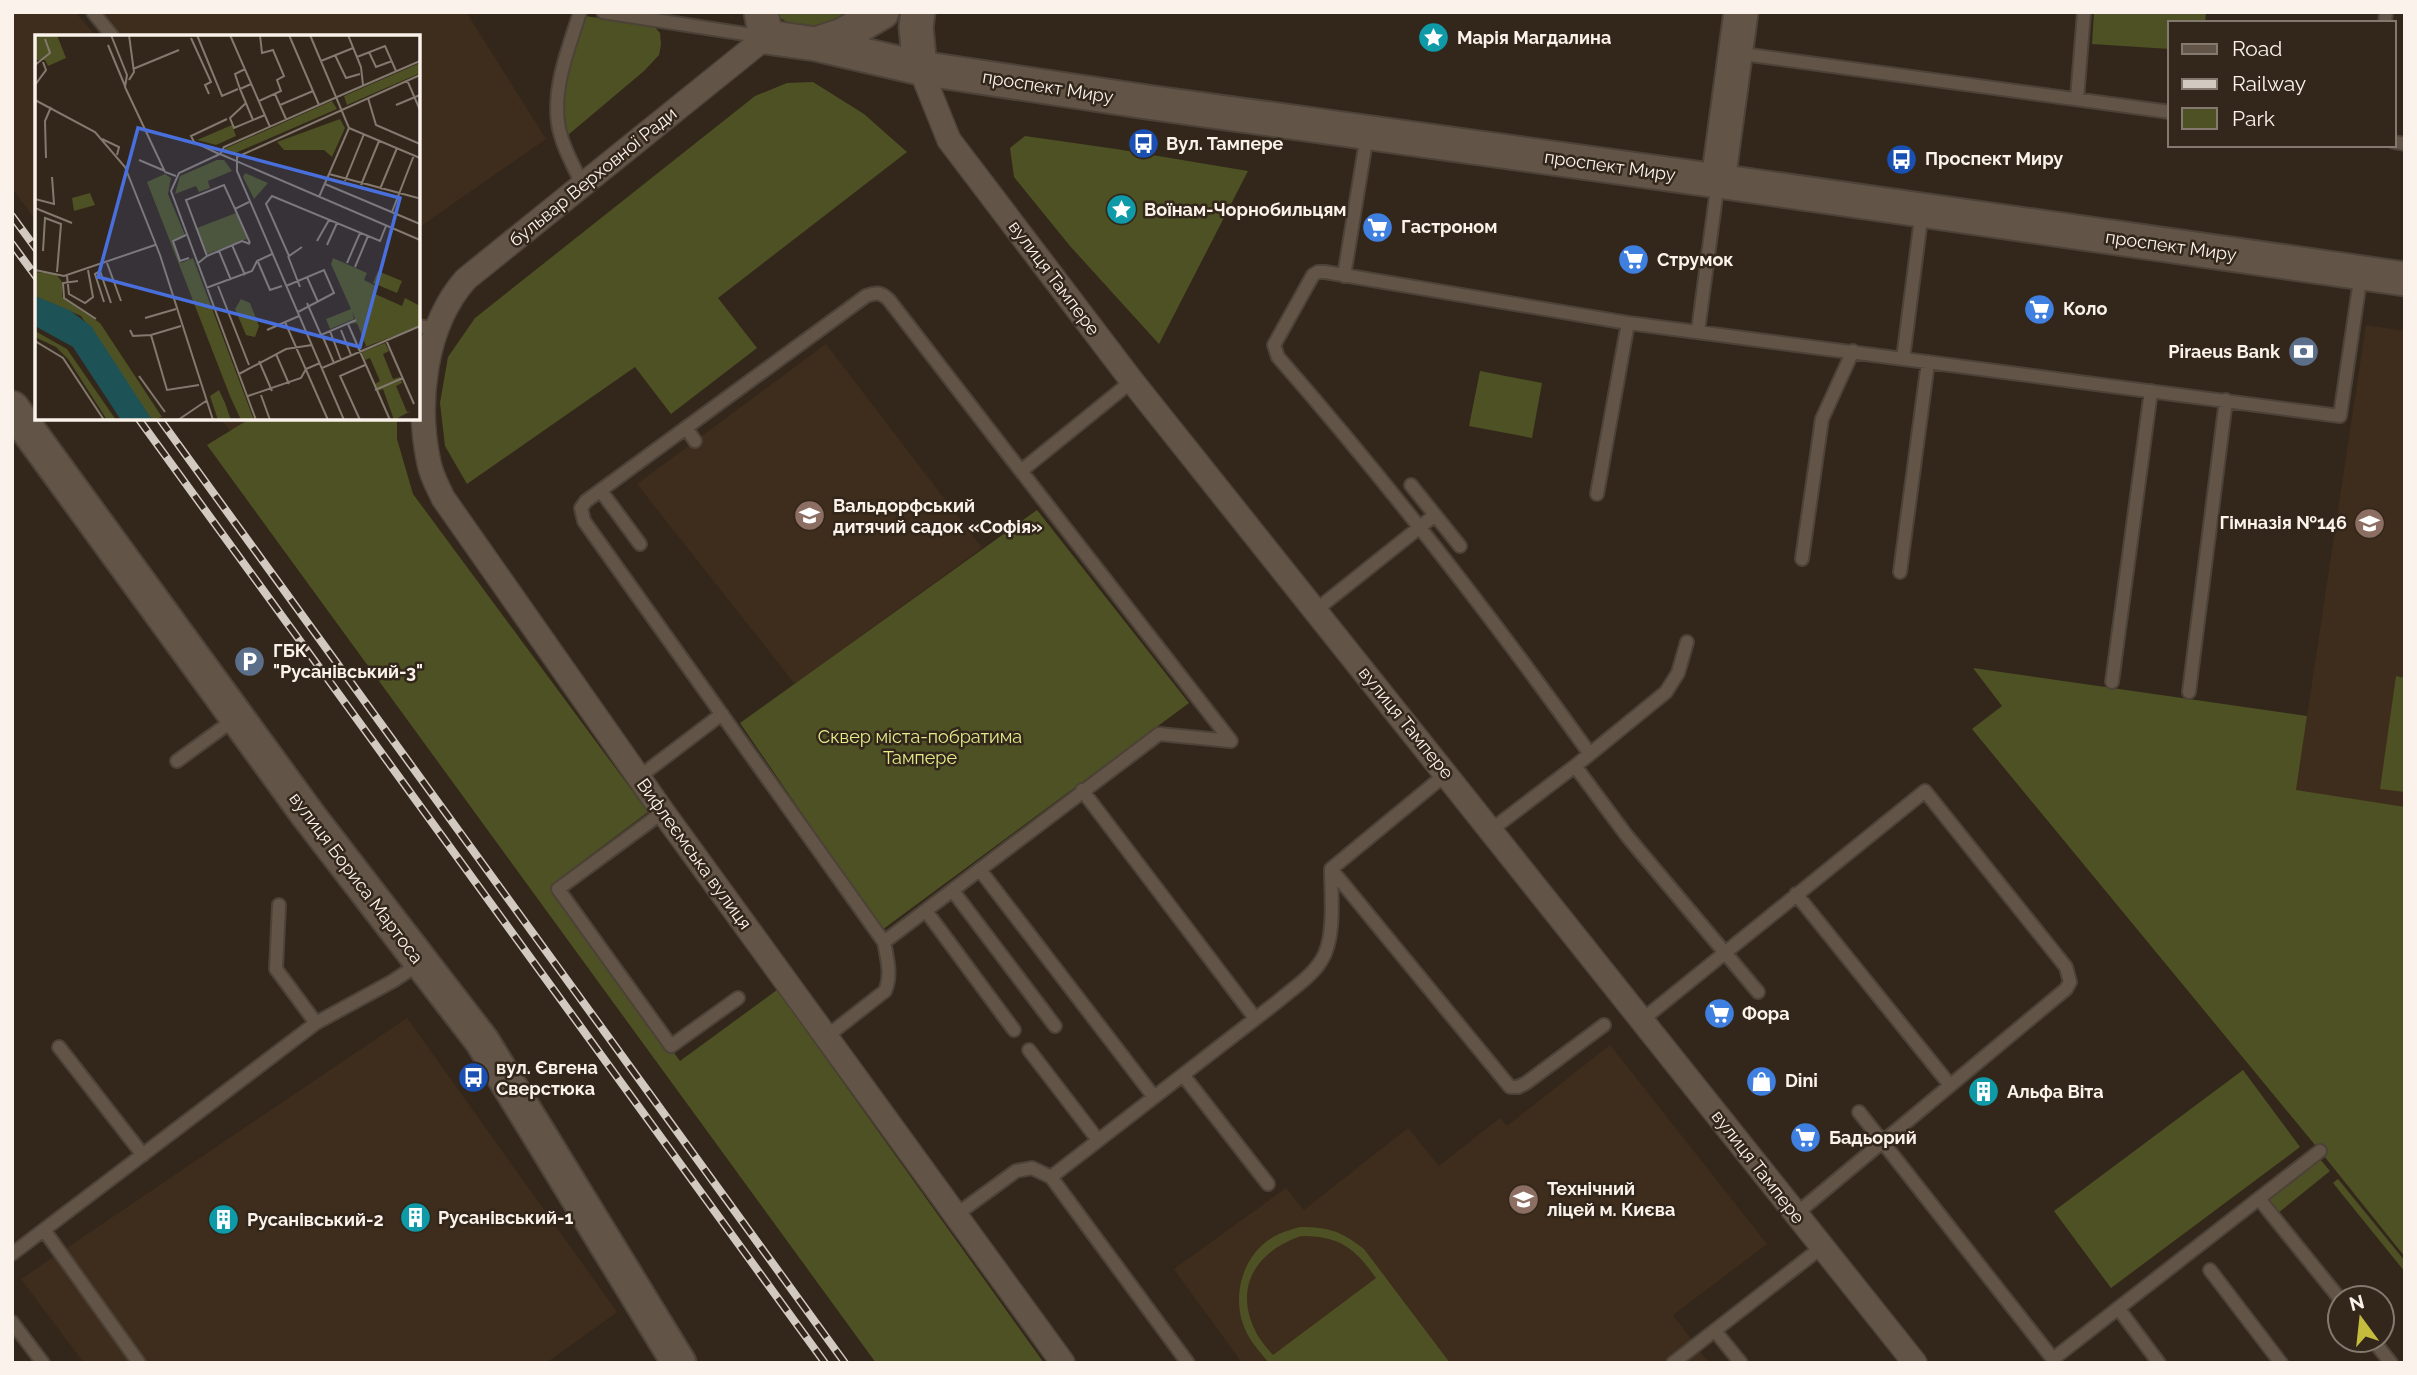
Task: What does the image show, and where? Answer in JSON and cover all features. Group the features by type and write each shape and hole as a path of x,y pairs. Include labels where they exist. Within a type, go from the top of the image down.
{"main road":[{"path":"763,25 816,44 843,35 882,12"},
{"path":"918,12 916,27 920,68"},
{"path":"1718,180 1741,12"},
{"name":"проспект Миру","path":"816,44 920,68 2405,279"},
{"name":"вулиця Бориса Мартоса","path":"12,408 307,815 482,1041 679,1363"}],"street":[{"name":"бульвар Верховної Ради","path":"428,328 466,279 582,184 763,25"},
{"name":"вулиця Тампере","path":"920,68 949,140 1132,381 1915,1363"},
{"name":"Вифлеємська вулиця","path":"428,328 423,416 429,465 443,498 663,812 1063,1363"}],"lane":[{"path":"93,12 111,35"},
{"path":"580,12 560,77 557,98 558,125 582,184"},
{"path":"603,12 763,25"},
{"path":"2077,99 2084,12"},
{"path":"1736,53 2168,112"},
{"path":"1344,276 1368,132"},
{"path":"1698,331 1718,180"},
{"path":"1903,359 1922,211"},
{"path":"1590,754 1434,544 1275,352 1274,345 1313,275 1325,272 1628,323 2340,416 2361,273"},
{"path":"826,1037 885,991 889,974 884,942 584,521 581,508 874,292 883,293 889,300 1231,741 1159,734 884,942"},
{"path":"1597,494 1628,323"},
{"path":"1802,559 1822,419 1853,351"},
{"path":"1900,572 1928,362"},
{"path":"1021,471 1132,381"},
{"path":"2112,682 2151,391"},
{"path":"2189,692 2226,400"},
{"path":"687,429 695,441"},
{"path":"1411,485 1460,547"},
{"path":"601,491 640,544"},
{"path":"1316,610 1435,515"},
{"path":"1491,830 1666,692 1678,673 1687,642"},
{"path":"639,778 722,714"},
{"path":"177,761 237,717"},
{"path":"1575,766 1627,835 1758,992"},
{"path":"1051,1177 1313,971 1322,960 1329,937 1331,869 1446,774"},
{"path":"1082,790 1255,1018"},
{"path":"1642,1020 1926,791 2066,967 2070,982 2066,989 1796,1214"},
{"path":"663,812 558,889 671,1046 738,998"},
{"path":"1331,869 1510,1087 1527,1083 1604,1025"},
{"path":"980,870 1154,1097"},
{"path":"953,891 1055,1026"},
{"path":"1796,894 1950,1085"},
{"path":"279,905 276,969 316,1023"},
{"path":"926,911 1014,1030"},
{"path":"12,1254 316,1023 393,981 419,962"},
{"path":"59,1047 144,1155"},
{"path":"1029,1050 1098,1140"},
{"path":"1183,1074 1268,1184"},
{"path":"1859,1112 2053,1359 2063,1359 2118,1308 2320,1152"},
{"path":"957,1214 1016,1171 1032,1168 1051,1177 1188,1363"},
{"path":"2260,1200 2328,1284"},
{"path":"44,1230 139,1363"},
{"path":"1673,1363 1822,1247"},
{"path":"2210,1270 2281,1363"},
{"path":"2118,1308 2159,1363"},
{"path":"12,1322 43,1363"},
{"path":"1715,1331 1741,1363"}],"shaded area":[{"path":"12,12 75,12 95,35 35,35 35,219 12,188"},
{"path":"466,12 546,139 420,227 420,35 121,35 103,14"},
{"name":"Гімназія №146","path":"2366,325 2405,331 2405,880 2285,862"},
{"name":"Вальдорфський дитячий садок «Софія»","path":"826,344 982,548 795,684 637,484"},
{"path":"222,420 248,420 231,432"},
{"path":"407,1018 617,1312 546,1363 84,1363 21,1279"},
{"name":"Технічний ліцей м. Києва","path":"1610,1045 1767,1244 1673,1315 1709,1363 1242,1363 1174,1269 1286,1188 1304,1210 1408,1128 1439,1166 1500,1118 1507,1126"}],"green space":[{"path":"774,12 871,12 834,23 807,26 795,25"},
{"path":"2094,12 2206,12 2205,21 2168,21 2168,49 2092,44"},
{"path":"585,16 654,26 660,33 661,44 659,55 644,71 568,135 565,104 568,75"},
{"path":"813,82 864,114 907,152 718,298 757,348 671,414 635,367 467,484 445,446 440,403 448,357 475,318 755,96 787,83"},
{"path":"1025,136 1248,171 1159,344 1070,246 1014,177 1010,148"},
{"path":"1480,371 1542,383 1532,438 1469,426"},
{"path":"248,420 397,420 397,439 413,494 648,812 551,885 680,1061 777,990 1044,1363 876,1363 207,445"},
{"name":"Сквер міста-побратима Тампере","path":"1037,510 1189,703 882,930 740,723"},
{"path":"1973,668 2307,716 2296,790 2405,807 2405,1257 1972,729 2002,706"},
{"path":"2396,676 2405,678 2405,792 2380,789"},
{"path":"2243,1070 2300,1147 2111,1288 2054,1211"},
{"path":"2319,1158 2330,1171 2278,1213 2267,1200"},
{"path":"2338,1179 2405,1261 2405,1272 2333,1183"},
{"path":"1300,1227 1334,1231 1364,1249 1450,1363 1269,1363 1251,1340 1243,1323 1239,1309 1242,1279 1255,1252 1266,1242 1281,1233","holes":["1301,1236 1326,1238 1344,1245 1360,1258 1376,1278 1273,1355 1254,1328 1247,1297 1249,1283 1254,1271 1273,1250"]}],"railway":[{"path":"12,216 35,247"},
{"path":"12,244 35,275"},
{"path":"139,420 825,1363"},
{"path":"160,420 845,1363"}],"place":[{"name":"Марія Магдалина","path":"1434,38"},
{"name":"Вул. Тампере","path":"1143,144"},
{"name":"Проспект Миру","path":"1902,159"},
{"name":"Воїнам-Чорнобильцям","path":"1121,210"},
{"name":"Гастроном","path":"1378,227"},
{"name":"Струмок","path":"1634,260"},
{"name":"Коло","path":"2040,309"},
{"name":"Piraeus Bank","path":"2303,352"},
{"name":"Вальдорфський дитячий садок «Софія»","path":"810,516"},
{"name":"Гімназія №146","path":"2370,523"},
{"name":"ГБК \"Русанівський-3\"","path":"250,661"},
{"name":"Фора","path":"1719,1014"},
{"name":"вул. Євгена Сверстюка","path":"473,1078"},
{"name":"Dini","path":"1762,1081"},
{"name":"Альфа Віта","path":"1984,1092"},
{"name":"Бадьорий","path":"1806,1138"},
{"name":"Технічний ліцей м. Києва","path":"1524,1199"},
{"name":"Русанівський-1","path":"415,1218"},
{"name":"Русанівський-2","path":"224,1220"}]}
